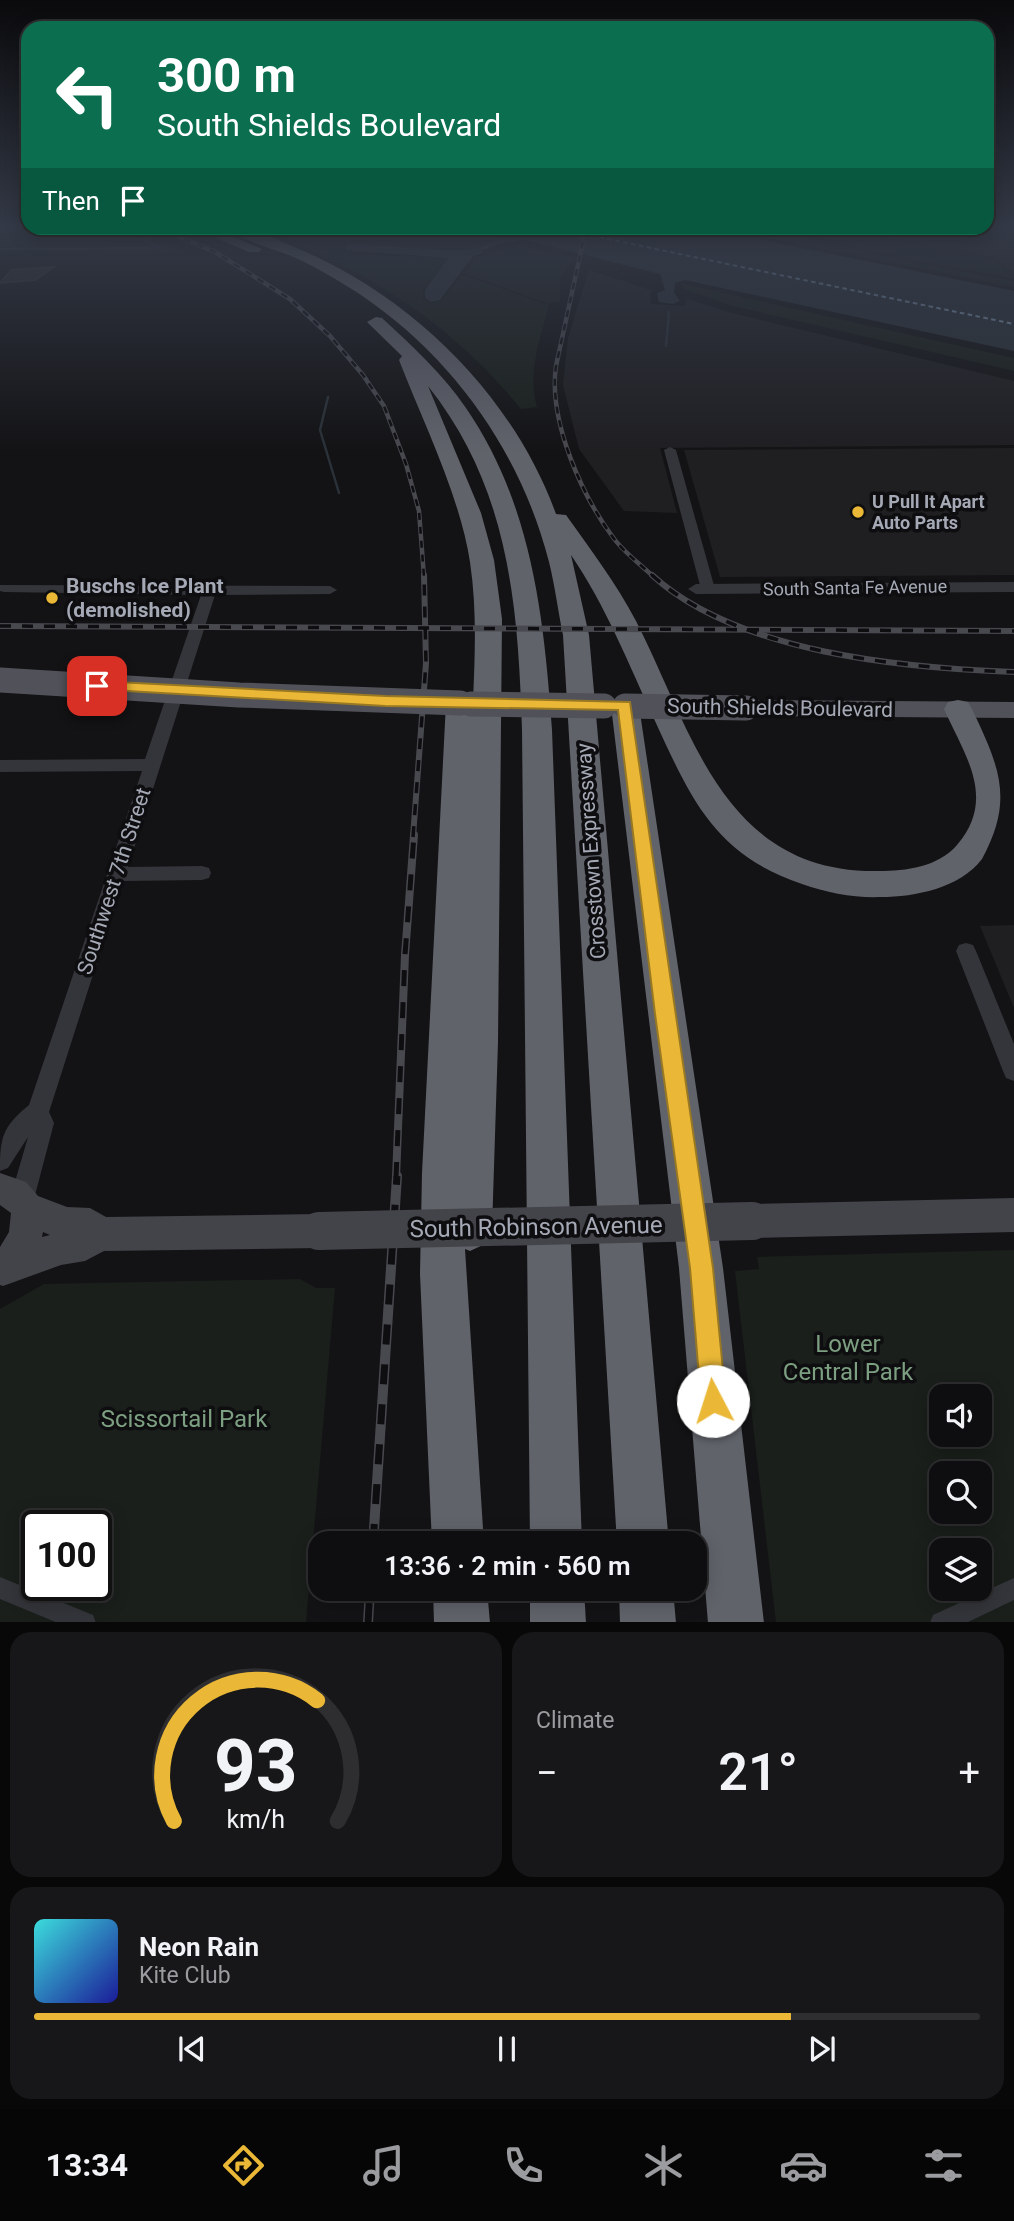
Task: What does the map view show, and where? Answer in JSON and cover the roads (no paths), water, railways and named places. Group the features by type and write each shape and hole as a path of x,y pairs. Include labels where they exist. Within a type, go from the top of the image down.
{"highway":[{"name":"Crosstown Expressway","path":"378,302 409,322 442,351 502,424 534,485 559,555 571,599 576,635 642,1531"},
{"path":"366,313 400,342 454,403 485,456 519,548 530,618 537,730 556,1531"},
{"path":"400,342 470,513 486,588 490,635 479,1042 470,1229"},
{"path":"534,485 599,578 622,620 707,798 726,822 769,856 823,878 880,885 910,882 934,875 969,854 987,828 993,797 958,709"},
{"path":"457,1531 443,1249 466,703"},
{"path":"625,706 664,1014 701,1268 736,1622"},
{"path":"461,1601 462,1622"},
{"path":"557,1601 558,1622"},
{"path":"647,1601 649,1622"}],"main road":[{"name":"South Shields Boulevard","path":"0,680 252,695 466,703 1014,710"},
{"name":"South Robinson Avenue","path":"16,1199 67,1224 90,1225 99,1234"},
{"path":"3,1269 18,1254 29,1222 16,1199"},
{"name":"South Robinson Avenue","path":"3,1269 61,1248 85,1244 99,1234 470,1229 1014,1215"}],"street":[{"path":"670,450 702,589"},
{"name":"South Santa Fe Avenue","path":"702,589 1014,587"},
{"path":"4,589 330,590"},
{"name":"Southwest 7th Street","path":"0,1160 24,1123 38,1112 209,591"},
{"path":"0,766 151,765"},
{"path":"116,874 202,873"},
{"path":"966,951 1014,1071"},
{"path":"16,1199 43,1123 38,1112"},
{"path":"0,1588 85,1622"},
{"path":"941,1622 1014,1589"}],"waterway":[{"path":"666,346 669,312"},
{"path":"328,397 320,430 339,493"}],"railway":[{"path":"293,302 330,336 363,375 384,406 406,464 419,511 424,577"},
{"path":"570,302 556,366 557,410 562,433 580,480 603,522 619,545 654,577"},
{"path":"424,575 425,628"},
{"path":"652,575 687,601 750,630"},
{"path":"0,626 425,628"},
{"path":"413,837 426,663 425,628"},
{"path":"425,628 750,630"},
{"path":"750,630 1014,631"},
{"path":"750,630 823,651 873,660 1014,672"},
{"path":"396,1178 405,955 414,835"},
{"path":"374,1531 397,1176"},
{"path":"368,1622 369,1601"}],"place":[{"name":"U Pull It Apart Auto Parts","path":"858,512"},
{"name":"Buschs Ice Plant (demolished)","path":"52,598"}],"park label":[{"name":"Lower Central Park","path":"848,1358"},
{"name":"Scissortail Park","path":"184,1419"}]}
